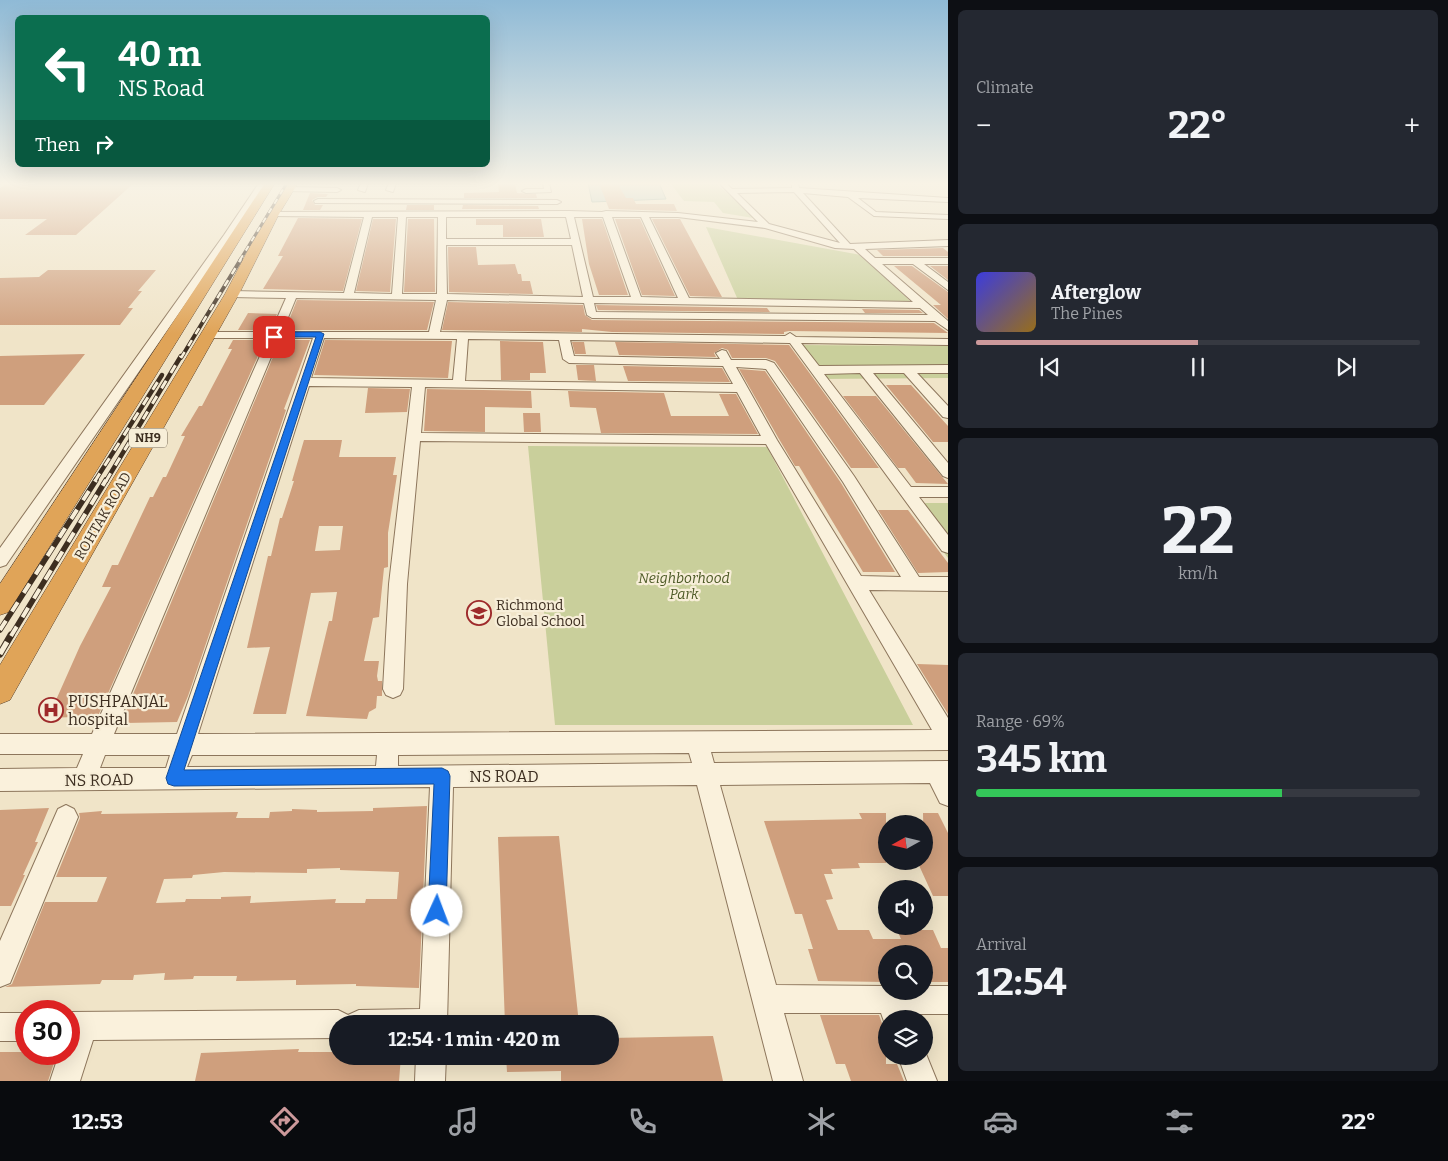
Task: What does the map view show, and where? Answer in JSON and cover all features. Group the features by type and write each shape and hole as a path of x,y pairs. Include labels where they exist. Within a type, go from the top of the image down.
{"highway":[{"name":"NH9","path":"0,605 238,233"},
{"name":"ROHTAK ROAD","path":"0,691 218,335 232,294 264,233"},
{"path":"150,345 172,338"}],"street":[{"path":"0,561 230,233"},
{"path":"348,297 364,233"},
{"path":"397,298 401,233"},
{"path":"434,335 442,298 441,233"},
{"path":"574,233 596,326"},
{"path":"613,233 637,301"},
{"path":"653,233 685,301"},
{"path":"793,233 835,245 852,247 948,243"},
{"path":"839,233 852,247 876,261 948,327"},
{"path":"441,242 576,242"},
{"path":"876,261 948,261"},
{"path":"915,261 948,287"},
{"path":"232,294 589,301 923,304"},
{"path":"83,781 292,295"},
{"path":"768,302 793,341 817,370 948,547"},
{"path":"218,335 320,334 564,337 596,326 777,316 938,318"},
{"path":"596,326 713,340 948,342"},
{"path":"174,778 320,334"},
{"path":"459,384 463,336"},
{"path":"564,337 571,372"},
{"path":"0,744 388,745 948,738 858,583 770,440 713,340"},
{"path":"305,382 459,384 571,372 726,361 766,364 770,366 849,480 914,583"},
{"path":"907,369 948,414"},
{"path":"817,370 948,369"},
{"path":"864,370 948,473"},
{"path":"571,372 741,388"},
{"path":"393,689 398,584 419,384"},
{"path":"412,437 770,440"},
{"path":"908,492 948,492"},
{"path":"858,583 948,584"},
{"path":"697,742 704,774 788,1081"},
{"path":"386,777 388,745"},
{"path":"942,772 948,795"},
{"name":"NS ROAD","path":"0,780 83,781 174,778 942,772"},
{"path":"433,1015 442,776"},
{"path":"0,973 66,817"},
{"path":"766,998 893,1009 948,1000"},
{"path":"80,1026 329,1024"},
{"path":"0,1027 15,1027"},
{"path":"65,1081 68,1065"},
{"path":"430,1081 431,1065"},
{"path":"916,1065 922,1081"}],"green space":[{"path":"709,233 742,233 861,255 910,301 738,300"},
{"path":"796,345 948,346 948,378 820,379"},
{"name":"Neighborhood Park","path":"528,446 767,447 913,725 555,725"},
{"path":"907,503 948,503 948,558"}],"building":[{"path":"27,233 78,233 76,235 25,235"},
{"path":"290,233 358,233 343,291 263,289 283,256 278,256"},
{"path":"370,233 395,233 390,292 356,291"},
{"path":"407,233 434,233 435,292 404,292"},
{"path":"503,233 543,233 544,237 503,237"},
{"path":"584,233 607,233 628,295 599,295 589,264"},
{"path":"620,233 647,233 675,296 642,295"},
{"path":"659,233 688,233 722,297 690,296"},
{"path":"448,247 476,247 478,265 515,264 518,274 521,274 522,281 530,281 533,294 449,292"},
{"path":"943,248 948,252 948,256 883,256 877,250"},
{"path":"894,266 912,266 948,292 948,319 933,305 941,305"},
{"path":"930,266 948,266 948,280"},
{"path":"48,270 156,270 138,291 142,291 128,308 133,308 120,325 0,325 0,278 39,277"},
{"path":"297,300 434,302 427,330 285,330"},
{"path":"448,302 583,305 585,315 592,320 934,323 948,333 789,331 784,332 784,334 612,332 582,329 582,332 442,330"},
{"path":"596,305 767,308 770,312 598,310"},
{"path":"862,309 919,310 923,313 865,313"},
{"path":"248,313 277,314 270,330 238,330"},
{"path":"233,340 265,340 98,716 48,718 80,646 111,587 102,587 112,565 118,565 150,497 153,497 163,477 166,477 185,436 181,436 199,406 202,406 232,349 228,349"},
{"path":"280,340 310,340 284,409 286,410 188,696 177,722 125,723 128,715 124,716"},
{"path":"325,340 452,341 448,378 314,375"},
{"path":"500,341 543,342 546,373 530,373 530,380 501,380"},
{"path":"572,342 584,342 586,354 575,354"},
{"path":"615,342 789,345 879,468 851,468 775,361 766,358 732,358 728,350 722,348 714,353 716,357 619,355"},
{"path":"85,354 44,405 0,405 0,356"},
{"path":"576,365 594,365 596,381 578,380"},
{"path":"623,366 722,368 730,382 628,381"},
{"path":"739,369 765,371 841,483 895,572 863,572 799,466 795,466"},
{"path":"886,385 911,385 948,426 948,442 933,442"},
{"path":"368,388 410,389 407,412 365,413"},
{"path":"427,389 531,391 532,408 485,407 485,432 424,431"},
{"path":"568,391 664,393 671,416 729,416 719,394 736,394 758,434 601,433 596,408 570,407"},
{"path":"843,396 876,396 948,484 916,483 905,468 898,468"},
{"path":"523,413 540,413 541,432 524,432"},
{"path":"304,440 342,440 339,457 396,457 393,475 397,475 388,533 388,567 384,568 379,617 373,618 364,661 379,661 377,676 378,681 382,681 382,696 377,696 376,708 369,712 367,719 306,716 329,621 332,621 337,592 311,593 286,714 253,714 270,647 247,648 268,556 271,556 280,518 282,518 294,481 292,481","holes":["319,526 343,526 340,550 315,551"]},
{"path":"878,510 908,510 948,563 948,572 918,573"},
{"path":"917,664 948,665 948,714"},
{"path":"427,806 419,988 356,986 356,984 296,985 296,980 236,981 237,976 194,976 193,979 164,980 165,973 134,975 133,980 102,980 100,984 5,987 12,984 45,902 97,902 107,877 56,877 80,818 79,813 102,811 101,814 238,812 236,818 269,818 270,812 292,811 292,809 317,810 317,812 373,811 373,808","holes":["340,868 340,870 399,872 397,899 366,899 365,903 335,903 336,899 250,903 251,896 221,897 221,899 186,899 185,902 156,903 164,879 192,878 193,875 224,872 307,873 307,869"]},
{"path":"49,808 35,842 38,842 11,906 0,906 0,810"},
{"path":"859,813 886,813 886,815 878,815 878,863 858,863 860,868 831,869 833,874 824,874 833,899 826,900 838,930 869,930 873,939 901,939 899,935 933,935 933,930 941,948 948,948 948,982 933,982 933,945 878,945 878,982 818,981 808,949 813,949 802,914 795,914 764,821 862,819"},
{"path":"923,813 938,813 948,833 948,896 933,896 933,880 926,880 921,870 933,870 933,815 923,815"},
{"path":"559,836 578,1015 505,1015 498,837"},
{"path":"820,1015 878,1015 878,1065 897,1065 904,1081 851,1081 845,1064 836,1064"},
{"path":"713,1036 723,1081 561,1081 561,1071 507,1072 507,1065 619,1065 619,1038"},
{"path":"299,1049 298,1052 329,1052 329,1065 400,1065 399,1081 195,1081 201,1053"},
{"path":"0,1052 15,1052 15,1065 53,1065 48,1081 0,1081"}],"railway":[{"path":"240,260 256,233"},
{"path":"181,358 241,259"},
{"path":"106,481 181,356"},
{"path":"95,481 162,375"},
{"path":"0,630 96,480"},
{"path":"11,636 106,480"},
{"path":"0,654 11,635"}],"place":[{"name":"Richmond Global School","path":"479,613"},
{"name":"PUSHPANJAL hospital","path":"51,710"}],"route":[{"path":"274,337 275,334 320,334 174,778 442,776 437,911"}]}
